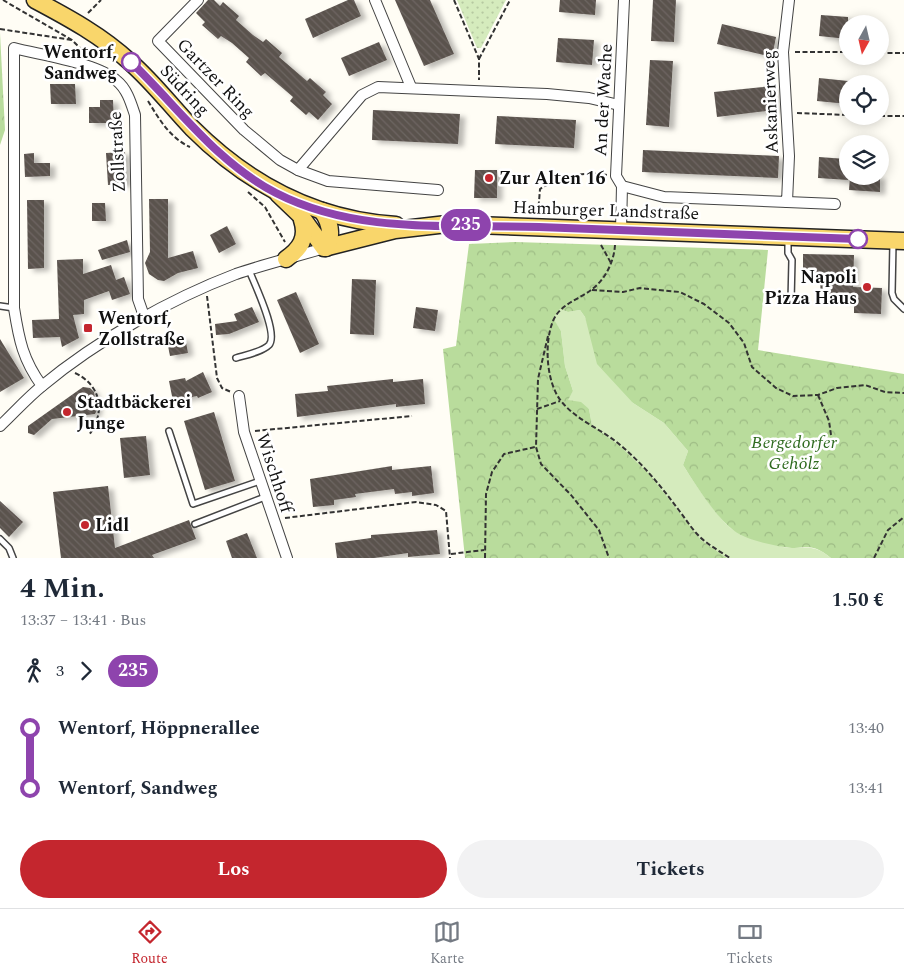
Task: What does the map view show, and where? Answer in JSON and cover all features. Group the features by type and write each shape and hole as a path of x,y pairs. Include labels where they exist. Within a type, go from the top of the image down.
{"main road":[{"name":"Südring","path":"35,0 80,24 131,62 176,111 225,158 256,181 278,194 322,211 363,222 417,226"},
{"name":"Südring","path":"278,194 301,216 325,248"},
{"path":"322,211 330,225 330,238 325,248"},
{"path":"286,259 299,248 304,240 305,232 301,216"},
{"name":"Hamburger Landstraße","path":"325,248 417,226 447,224 901,239"}],"street":[{"name":"Gartzer Ring","path":"198,0 158,41 244,130 280,160 298,170 328,181 438,190"},
{"path":"375,0 411,87"},
{"name":"An der Wache","path":"622,186 616,176 624,0"},
{"name":"Askanierweg","path":"787,202 789,156 783,52 789,0"},
{"name":"Zollstraße","path":"42,386 30,370 19,343 14,308 14,48 105,73 124,87 135,115 138,299 145,319"},
{"path":"298,170 362,95 378,86 589,98 620,105"},
{"path":"618,230 622,186 664,197 835,204"},
{"name":"Hamburger Landstraße","path":"0,426 42,386 145,319 204,288 249,270 325,248"},
{"name":"Wischhoff","path":"240,396 244,432 272,519 287,558"}],"lane":[{"path":"788,236 788,253 792,260 791,301"},
{"path":"901,239 892,293 894,299 904,309"},
{"path":"236,358 264,349 270,344 272,338 270,323 249,270"},
{"path":"0,306 14,308"},
{"path":"169,431 193,504 260,481"},
{"path":"195,524 265,497"},
{"path":"0,539 9,548 13,558"}],"path":[{"path":"3,0 72,40"},
{"path":"72,40 87,14 102,0"},
{"path":"454,0 479,59 479,91"},
{"path":"479,59 510,0"},
{"path":"0,29 72,40"},
{"path":"783,52 839,52"},
{"path":"889,53 904,53"},
{"path":"176,111 202,87"},
{"path":"132,105 150,105 165,98"},
{"path":"786,113 839,115"},
{"path":"889,116 904,116"},
{"path":"537,227 540,189 556,179 579,174 616,176"},
{"path":"609,558 599,530 571,495 541,464 536,447 536,409 538,379 554,319 561,309 592,290 606,273 611,263 618,230"},
{"path":"601,245 611,263"},
{"path":"204,288 210,304 217,378 222,388 240,396"},
{"path":"592,290 623,292 640,288 680,292 704,304 729,322 744,343 752,367 776,388 793,396 818,396 837,388 865,385 885,392 904,393"},
{"path":"550,331 548,357 551,381 561,401 577,415 619,444 650,473 693,530 730,558"},
{"path":"67,368 86,378 96,389 98,423 89,435"},
{"path":"818,396 829,421 831,435"},
{"path":"536,409 561,401"},
{"path":"244,432 412,416"},
{"path":"485,558 486,494 492,472 504,454 536,447"},
{"path":"272,519 416,502 436,504 446,511 450,558"},
{"path":"874,558 888,530 904,517"},
{"path":"450,554 484,550"}],"green space":[{"path":"457,0 506,0 481,48 477,48"},
{"path":"0,33 5,130 0,145"},
{"name":"Bergedorfer Gehölz","path":"515,242 768,250 758,350 904,374 904,558 831,558 817,549 808,547 791,548 771,544 751,539 733,530 712,508 683,465 688,451 664,423 633,403 597,364 585,317 580,310 568,312 560,309 553,318 561,331 565,366 573,391 568,400 581,402 589,409 592,425 620,446 650,475 701,540 727,558 465,558 443,349 456,346 469,244"},
{"path":"560,309 568,312 580,310 633,403 664,423 688,451 683,465 706,499 727,525 733,530 760,540 788,548 819,550 831,558 727,558 701,540 650,475 620,446 592,425 589,409 567,400 573,391 565,366 561,331 552,318"}],"building":[{"path":"208,0 214,0 220,6 223,2 239,16 236,20 253,35 263,42 266,39 282,53 279,57 307,81 310,78 326,92 323,95 332,104 318,120 309,112 306,115 290,101 293,97 265,73 261,76 246,62 249,58 232,43 221,36 218,39 202,25 205,22 196,13"},
{"path":"348,0 354,0 361,16 313,38 305,19"},
{"path":"395,0 430,0 454,54 424,66"},
{"path":"560,0 596,0 595,15 559,12"},
{"path":"653,0 676,0 674,42 651,41"},
{"path":"821,15 839,16 839,38 819,36"},
{"path":"722,24 776,37 772,57 717,44"},
{"path":"558,38 594,40 592,65 556,62"},
{"path":"379,42 387,60 349,76 341,58"},
{"path":"650,60 673,61 669,127 646,125"},
{"path":"819,78 839,80 839,103 817,101"},
{"path":"50,84 75,84 76,104 51,104"},
{"path":"772,86 775,110 717,117 714,92"},
{"path":"100,100 113,100 114,123 89,123 89,107 100,107"},
{"path":"373,110 460,114 458,144 372,140"},
{"path":"497,116 576,120 574,148 495,144"},
{"path":"643,150 779,156 778,178 642,172"},
{"path":"125,152 126,184 108,185 106,153"},
{"path":"34,153 34,163 50,163 50,176 25,177 24,154"},
{"path":"819,157 839,158 839,179 818,178"},
{"path":"475,170 497,170 497,198 474,198"},
{"path":"849,185 880,185 880,192 849,190"},
{"path":"149,199 168,199 168,258 193,251 198,268 178,273 164,281 158,280 149,274 145,263 150,252"},
{"path":"27,200 44,200 44,268 28,269"},
{"path":"92,203 105,203 106,221 92,221"},
{"path":"227,226 236,244 219,253 210,235"},
{"path":"127,240 130,252 102,260 98,250"},
{"path":"803,254 854,255 853,287 882,288 881,314 854,313 854,301 843,301 843,297 820,296 821,272 803,271"},
{"path":"83,259 83,274 111,265 116,280 124,277 130,294 112,300 109,291 84,300 84,314 73,315 79,338 62,347 60,337 33,338 32,320 59,319 57,260"},
{"path":"352,279 376,280 374,335 350,334"},
{"path":"296,292 319,344 300,353 277,300"},
{"path":"252,307 259,322 229,334 216,335 215,324 237,321 234,314"},
{"path":"416,307 438,310 435,331 413,328"},
{"path":"185,337 188,353 170,356 167,341"},
{"path":"0,339 24,378 0,392"},
{"path":"203,372 212,392 198,398 197,396 173,401 169,381 185,378 186,381"},
{"path":"393,379 393,382 423,379 425,404 396,407 396,404 297,417 295,394 328,391 327,386"},
{"path":"83,387 90,388 94,392 97,410 95,414 52,419 34,435 28,433 28,426"},
{"path":"214,412 235,481 205,490 184,421"},
{"path":"146,436 150,475 124,478 120,438"},
{"path":"392,466 392,470 431,466 434,493 412,496 412,492 395,494 394,489 355,494 356,497 334,500 334,505 313,507 310,479"},
{"name":"Lidl","path":"108,486 115,548 189,520 196,539 152,555 154,558 61,558 53,492"},
{"path":"0,501 23,522 9,537 0,528"},
{"path":"437,530 440,554 408,557 408,553 374,558 337,558 335,543 371,538 371,535"},
{"path":"247,533 257,558 232,558 226,541"}],"bus line":[{"name":"235","path":"131,62 208,144 256,181 278,194 342,217 363,222 417,226 447,224 490,225 858,239"}],"place":[{"name":"Wentorf, Sandweg","path":"131,62"},
{"name":"Zur Alten 16","path":"489,178"},
{"name":"Napoli Pizza Haus","path":"867,287"},
{"name":"Wentorf, Zollstraße","path":"88,328"},
{"name":"Stadtbäckerei Junge","path":"67,412"},
{"name":"Lidl","path":"85,525"}]}
